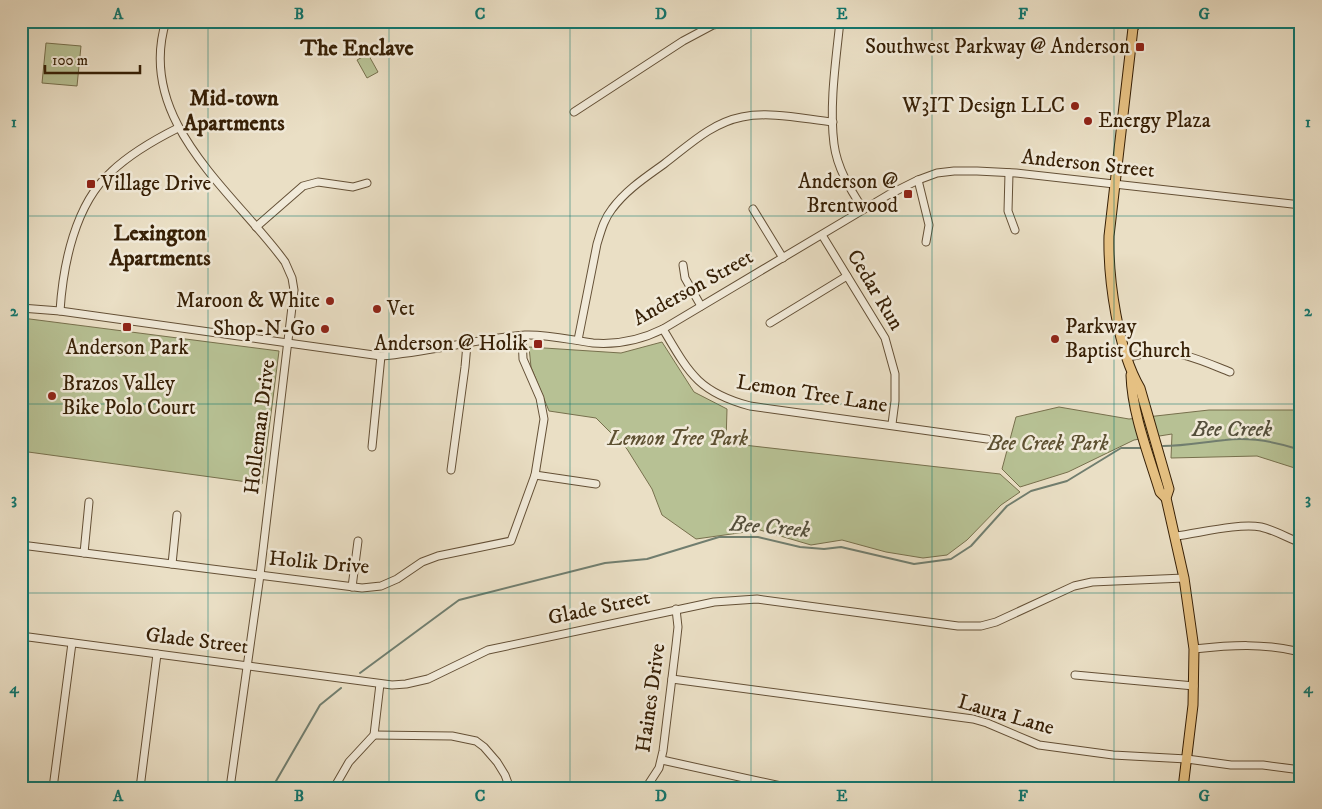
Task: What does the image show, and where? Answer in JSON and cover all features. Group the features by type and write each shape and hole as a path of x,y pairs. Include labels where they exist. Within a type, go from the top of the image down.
{"main road":[{"path":"1134,23 1108,259 1111,286 1126,357 1131,373 1140,388 1169,489 1166,498 1184,578 1194,649 1194,686 1183,788"}],"street":[{"name":"Holleman Drive","path":"166,21 159,58 160,73 170,110 178,128 187,144 285,262 292,278 294,290 260,575 230,788"},
{"path":"574,112 683,41 713,25 735,21"},
{"path":"813,21 840,23 834,77 834,145 849,188 863,210"},
{"path":"578,340 597,244 602,228 612,209 632,188 703,134 743,116 768,115 833,122"},
{"path":"60,311 69,250 78,222 99,184 130,155 178,128"},
{"name":"Anderson Street","path":"21,308 60,311 381,356 522,336 548,335 614,344 648,337 888,195 937,173 954,171 1009,173 1301,205"},
{"path":"1009,173 1008,211 1015,230"},
{"path":"918,180 929,225 926,242"},
{"path":"256,227 303,186 318,182 353,187 367,183"},
{"path":"753,209 783,258"},
{"name":"Cedar Run","path":"822,235 879,326 889,350 894,365 896,385 892,424"},
{"path":"683,265 685,278 701,306"},
{"path":"770,323 846,276"},
{"name":"Lemon Tree Lane","path":"663,329 684,366 695,379 731,401 750,406 987,438"},
{"name":"Holik Drive","path":"21,545 352,587 381,586 397,579 422,562 430,559 511,541 535,475 543,411 540,398 523,358 522,336"},
{"path":"451,470 467,344"},
{"path":"1126,357 1155,352 1169,353 1198,360 1230,372"},
{"path":"372,447 381,356"},
{"path":"535,475 596,484"},
{"path":"84,553 89,502"},
{"path":"172,564 177,515"},
{"path":"1176,536 1242,527 1256,527 1264,528 1301,543"},
{"path":"352,587 358,541"},
{"name":"Glade Street","path":"21,636 380,684 417,682 438,675 470,657 488,650 714,602 757,599 958,626 981,626 996,622 1074,586 1092,582 1184,578"},
{"name":"Haines Drive","path":"646,788 662,760 678,627 676,610"},
{"path":"53,788 72,643"},
{"path":"1194,649 1234,645 1264,645 1301,652"},
{"path":"140,788 158,654"},
{"path":"1075,675 1194,686"},
{"name":"Laura Lane","path":"672,680 973,719 1039,745 1113,754 1187,759 1231,765 1263,765 1301,770"},
{"path":"334,788 348,762 374,735 380,684"},
{"path":"374,735 452,736 476,741 484,747 496,762 508,783 507,788"},
{"path":"662,760 790,788"},
{"path":"744,788 748,780"}],"green space":[{"path":"46,43 81,46 77,86 42,83"},
{"path":"368,54 378,72 367,78 357,60"},
{"path":"22,318 279,351 262,484 21,451"},
{"name":"Lemon Tree Park","path":"662,342 694,392 727,409 726,443 1000,474 1020,492 1001,505 967,540 947,555 923,558 886,552 842,540 811,545 760,530 696,539 662,515 652,489 627,449 596,418 549,411 531,367 529,347 621,353"},
{"name":"Bee Creek Park","path":"1059,407 1129,419 1209,410 1301,410 1301,470 1257,456 1171,458 1172,434 1134,440 1068,472 1020,487 1002,469 1016,417"}],"waterway":[{"name":"Bee Creek","path":"1163,446 1244,439 1273,443 1301,450"},
{"name":"Bee Creek","path":"360,673 459,600 605,563 647,559 719,537 758,537 800,547 824,549 841,547 914,564 951,559 971,546 1007,506 1031,491 1067,481 1121,448 1141,448"},
{"name":"Bee Creek","path":"272,788 320,705 341,688"}],"place":[{"name":"Southwest Parkway @ Anderson","path":"1140,47"},
{"name":"W3IT Design LLC","path":"1075,106"},
{"name":"Energy Plaza","path":"1088,121"},
{"name":"Village Drive","path":"91,184"},
{"name":"Anderson @ Brentwood","path":"908,194"},
{"name":"Maroon & White","path":"330,301"},
{"name":"Vet","path":"377,309"},
{"name":"Anderson Park","path":"127,327"},
{"name":"Shop-N-Go","path":"325,329"},
{"name":"Parkway Baptist Church","path":"1055,339"},
{"name":"Anderson @ Holik","path":"538,344"},
{"name":"Brazos Valley Bike Polo Court","path":"52,396"}],"district":[{"name":"The Enclave","path":"357,48"},
{"name":"Mid-town Apartments","path":"234,110"},
{"name":"Lexington Apartments","path":"160,246"}]}
